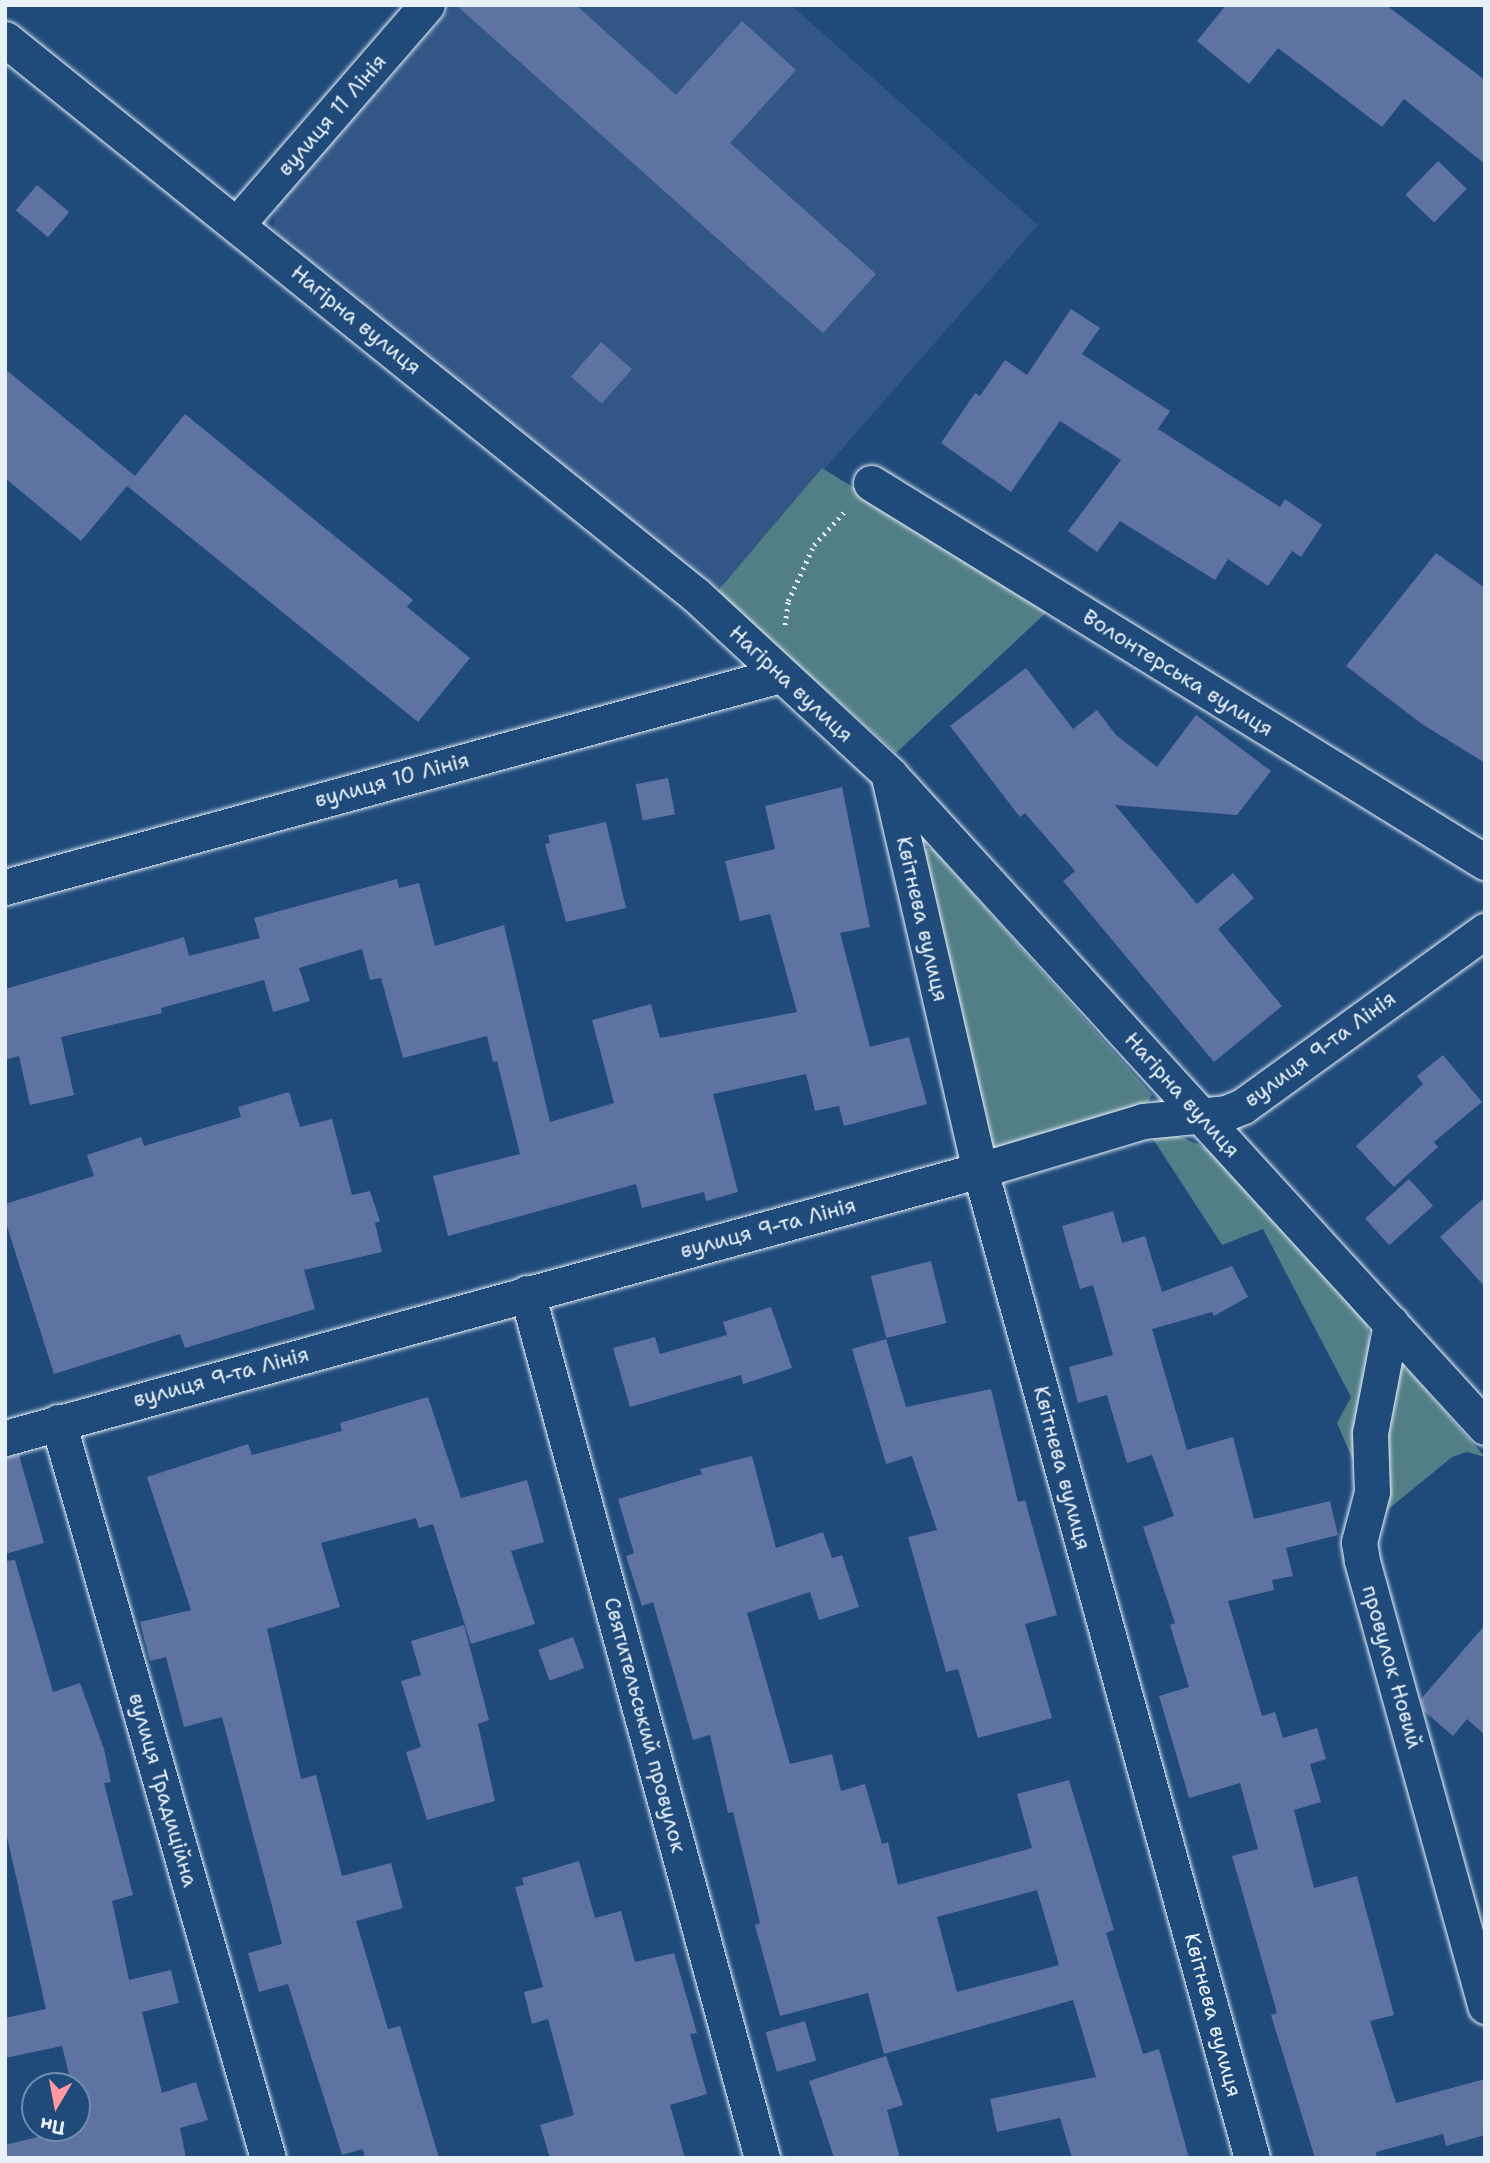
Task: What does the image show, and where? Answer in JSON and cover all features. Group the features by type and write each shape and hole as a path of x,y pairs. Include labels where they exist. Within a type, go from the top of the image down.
{"street":[{"name":"вулиця 11 Лінія","path":"237,224 427,5"},
{"name":"Нагірна вулиця","path":"5,39 696,595 779,675 889,774 1485,1427"},
{"name":"Волонтерська вулиця","path":"871,484 1485,862"},
{"name":"вулиця 10 Лінія","path":"5,887 779,675"},
{"name":"Квітнева вулиця","path":"889,774 980,1170 1252,2158"},
{"name":"вулиця 9-та Лінія","path":"5,1438 980,1170 1143,1121 1200,1115 1243,1106 1485,931"},
{"name":"Святительський провулок","path":"527,1293 762,2158"},
{"name":"провулок Новий","path":"1391,1323 1370,1433 1372,1492 1361,1552 1485,2006"},
{"name":"вулиця Традиційна","path":"58,1422 268,2158"}],"path":[{"path":"779,675 788,601 814,545 871,484"}],"shaded area":[{"path":"454,5 791,5 1038,225 717,592 274,231 275,205"}],"green space":[{"path":"822,468 1050,609 896,753 717,592"},
{"path":"933,849 1147,1089 1152,1095 1146,1106 994,1150 987,1147 921,850"},
{"path":"1176,1135 1216,1152 1366,1317 1372,1351 1360,1476 1337,1423 1351,1397 1263,1229 1222,1245 1153,1139"},
{"path":"1399,1366 1409,1371 1485,1457 1467,1452 1452,1457 1369,1525"}],"building":[{"path":"456,5 576,5 676,95 742,21 796,70 730,143 876,274 823,333"},
{"path":"1226,5 1386,5 1485,80 1485,164 1404,99 1382,127 1278,48 1249,84 1197,41"},
{"path":"1438,161 1467,189 1434,223 1405,195"},
{"path":"37,185 69,212 48,237 16,210"},
{"path":"1071,309 1100,328 1082,354 1170,411 1158,429 1280,507 1285,499 1322,525 1301,557 1292,551 1268,586 1228,559 1215,580 1120,521 1097,552 1068,531 1121,460 1060,421 1011,492 941,443 975,393 980,396 1005,360 1027,375"},
{"path":"601,342 632,369 602,404 571,377"},
{"path":"5,369 135,476 185,414 413,600 407,607 470,658 418,722 127,486 81,541 5,478"},
{"path":"1436,553 1485,588 1485,763 1422,724 1346,666"},
{"path":"1026,668 1073,729 1097,710 1116,735 1157,767 1196,715 1271,771 1237,815 1115,805 1197,904 1233,873 1254,898 1218,929 1282,1006 1214,1062 1063,881 1075,871 1025,813 1020,817 950,726"},
{"path":"668,778 675,814 643,821 636,784"},
{"path":"842,787 870,927 840,933 870,1047 909,1037 927,1104 844,1126 839,1106 815,1111 806,1074 713,1094 738,1192 706,1201 704,1192 642,1208 636,1184 448,1236 433,1176 520,1154 497,1061 493,1062 487,1036 403,1058 381,978 370,980 362,949 299,968 310,1001 273,1012 264,980 161,1008 162,1013 61,1037 74,1095 30,1105 19,1056 5,1060 5,989 184,937 189,956 260,938 254,918 397,879 399,888 419,883 435,946 504,925 550,1122 614,1103 592,1020 651,1004 660,1038 797,1012 770,914 740,921 725,861 775,849 765,806"},
{"path":"606,822 626,908 566,922 545,844 550,843 548,835"},
{"path":"1443,1055 1482,1102 1434,1142 1438,1147 1394,1187 1356,1146 1423,1084 1417,1076"},
{"path":"289,1092 300,1127 332,1119 352,1195 370,1191 380,1221 375,1223 382,1252 304,1270 315,1309 185,1348 180,1334 54,1374 5,1220 5,1204 94,1176 87,1155 141,1137 144,1146 241,1117 238,1107"},
{"path":"1409,1179 1433,1206 1389,1245 1365,1218"},
{"path":"1485,1197 1485,1287 1440,1237"},
{"path":"1113,1211 1122,1243 1145,1236 1162,1292 1232,1266 1248,1297 1214,1316 1212,1312 1152,1329 1187,1450 1233,1437 1254,1519 1330,1501 1338,1535 1286,1548 1293,1576 1272,1580 1274,1590 1228,1601 1262,1716 1275,1712 1283,1738 1317,1728 1326,1759 1310,1764 1321,1802 1294,1810 1314,1888 1357,1876 1394,2015 1370,2021 1396,2103 1485,2079 1485,2135 1446,2146 1443,2134 1376,2152 1377,2158 1315,2158 1271,2015 1277,2013 1232,1856 1258,1849 1240,1783 1189,1798 1159,1696 1189,1687 1170,1625 1175,1623 1143,1527 1174,1516 1152,1455 1127,1463 1107,1395 1078,1403 1069,1367 1113,1355 1093,1285 1080,1289 1062,1226"},
{"path":"931,1261 946,1323 886,1338 871,1276"},
{"path":"771,1307 792,1368 743,1384 741,1375 630,1407 613,1348 655,1337 660,1354 727,1335 723,1322"},
{"path":"886,1339 906,1407 991,1389 1018,1502 1025,1500 1057,1615 1025,1624 1052,1718 978,1738 958,1669 946,1672 908,1537 937,1530 912,1456 886,1464 852,1349"},
{"path":"428,1397 461,1498 527,1480 544,1542 511,1551 535,1624 471,1644 433,1524 419,1528 416,1518 321,1543 340,1607 267,1629 301,1779 316,1775 342,1876 391,1863 403,1908 356,1921 388,2029 400,2026 439,2158 365,2158 363,2149 342,2155 288,1984 259,1992 248,1953 282,1944 222,1717 184,1727 166,1657 150,1661 140,1622 191,1610 147,1477 248,1444 252,1455 342,1431 340,1423"},
{"path":"19,1455 44,1543 5,1554 5,1458"},
{"path":"752,1456 776,1548 823,1532 832,1558 842,1555 859,1607 819,1620 810,1592 747,1613 790,1764 832,1754 841,1791 865,1784 882,1844 888,1842 898,1885 1032,1848 1017,1794 1069,1780 1114,1930 1106,1933 1143,2054 1159,2049 1189,2158 1072,2158 1060,2118 997,2132 990,2099 1096,2077 1073,2000 884,2054 868,1993 780,2016 755,1925 760,1923 733,1812 728,1813 710,1735 693,1740 653,1602 642,1606 626,1556 634,1553 618,1499 702,1474 700,1469","holes":["1037,1890 1059,1965 957,1992 937,1917"]},
{"path":"15,1560 53,1692 80,1683 104,1749 111,1782 104,1783 133,1895 112,1901 129,1980 171,1970 179,2003 142,2012 162,2093 196,2082 208,2120 180,2128 186,2158 6,2158 5,2145 21,2141 91,2142 91,2072 68,2072 62,2046 5,2058 5,2018 46,2009 5,1828 5,1561"},
{"path":"464,1625 489,1720 478,1724 495,1801 427,1820 406,1752 421,1747 401,1681 421,1675 411,1641"},
{"path":"1485,1625 1485,1735 1467,1719 1453,1736 1424,1711 1421,1699"},
{"path":"573,1637 584,1668 550,1681 538,1650"},
{"path":"579,1861 595,1918 621,1911 635,1962 674,1953 697,2033 690,2034 707,2094 670,2105 685,2158 550,2158 540,2125 574,2115 548,2019 532,2024 524,1992 543,1987 515,1887 524,1885 522,1878"},
{"path":"805,2021 816,2060 777,2072 766,2032"},
{"path":"886,2056 903,2105 887,2110 900,2158 834,2158 809,2081"}]}
